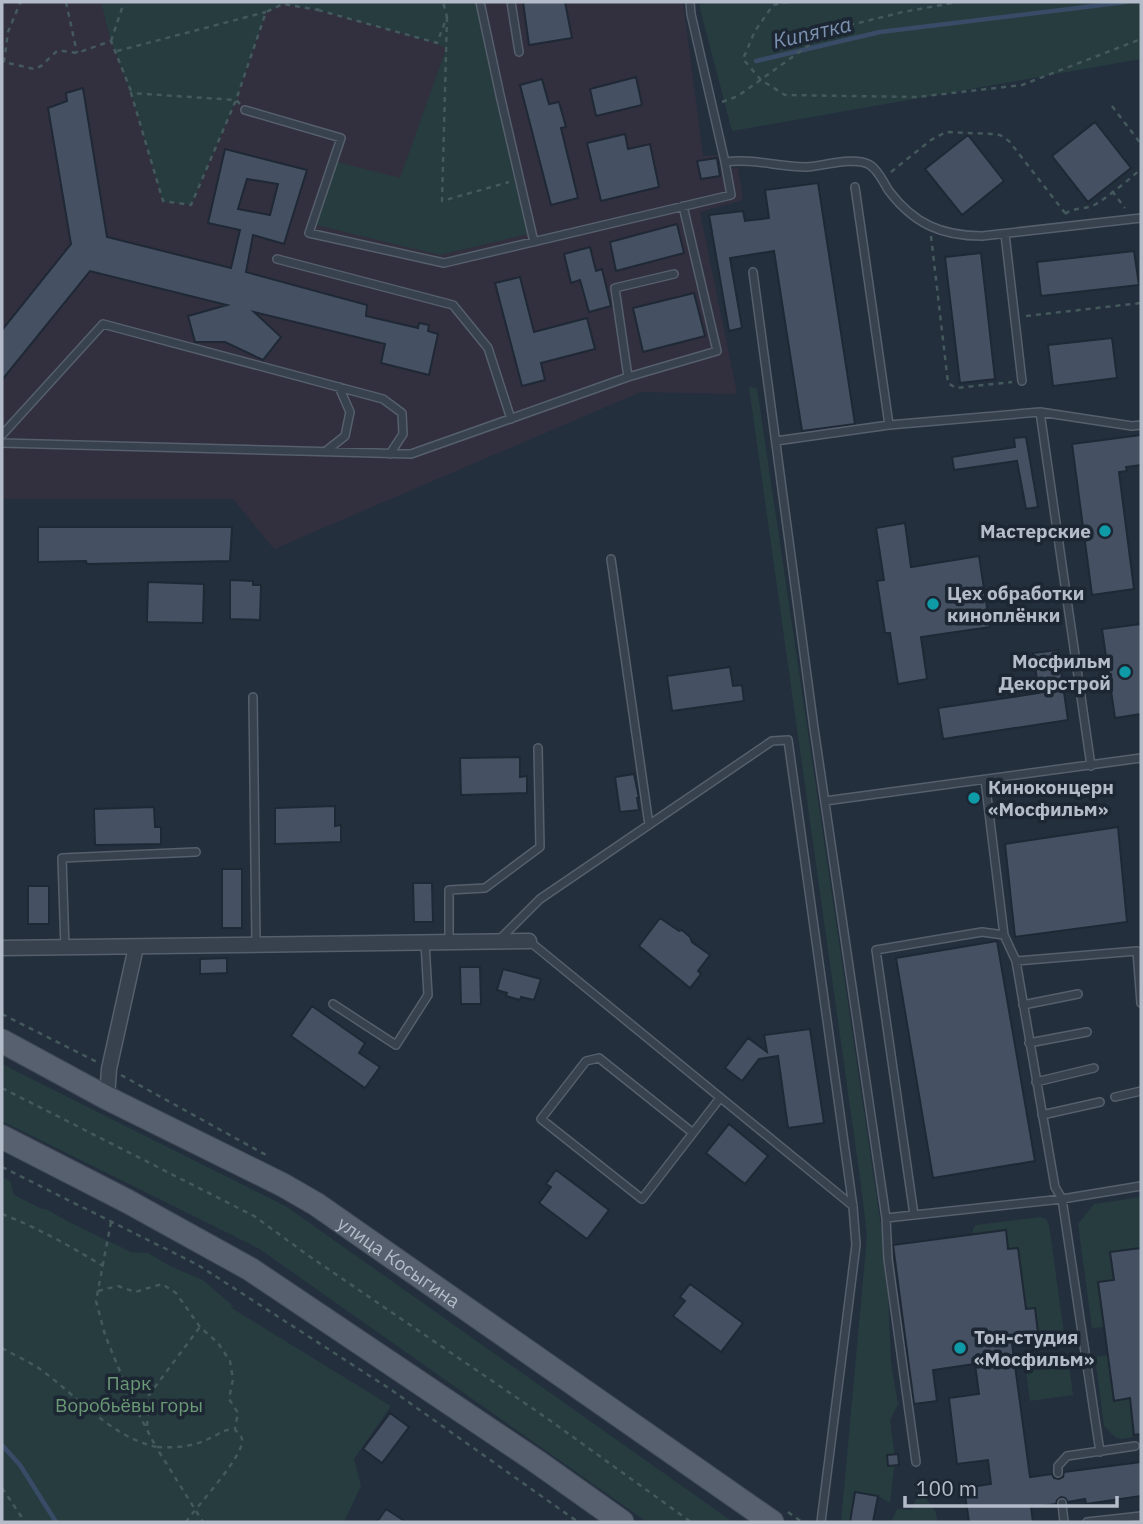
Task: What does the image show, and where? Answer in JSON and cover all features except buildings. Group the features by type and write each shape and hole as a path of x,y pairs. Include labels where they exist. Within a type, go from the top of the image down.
{"main road":[{"name":"улица Косыгина","path":"2,1041 107,1098 316,1204 772,1522"},
{"path":"2,1137 127,1201 250,1269 622,1522"}],"street":[{"path":"2,948 529,941"},
{"path":"107,1098 109,1069 136,947"}],"lane":[{"path":"480,2 534,242"},
{"path":"511,2 519,52"},
{"path":"245,110 341,138 309,233 444,263 731,195 690,2"},
{"path":"725,162 736,160 807,167 865,163 907,211 930,227 963,236 1137,219"},
{"path":"855,187 889,425"},
{"path":"2,443 411,454 628,377 717,351 683,206"},
{"path":"1005,234 1022,381"},
{"path":"277,259 453,305 488,348 511,419"},
{"path":"753,272 825,801 886,1218 888,1259 916,1462"},
{"path":"628,377 615,288 674,274"},
{"path":"2,435 103,324 383,399 401,413 403,434 390,454"},
{"path":"325,452 345,436 350,412 339,387"},
{"path":"1040,412 1091,766"},
{"path":"776,441 889,425 1040,412 1132,426 1141,425"},
{"path":"611,559 649,825"},
{"path":"253,697 256,945"},
{"path":"497,941 540,899 772,741 788,740 856,1245 821,1522"},
{"path":"449,942 449,890 485,888 540,847 538,748"},
{"path":"825,801 1141,758"},
{"path":"985,780 1004,935 1016,961 1055,1187 1062,1199 1100,1452"},
{"path":"65,948 62,858 196,852"},
{"path":"914,1215 876,950 982,932 1004,935"},
{"path":"529,941 853,1207"},
{"path":"333,1004 396,1045 428,995 425,942"},
{"path":"1016,961 1137,951 1141,1003"},
{"path":"1023,1006 1078,994"},
{"path":"1029,1043 1087,1032"},
{"path":"693,1133 599,1058 586,1061 541,1119 642,1199 693,1133 720,1098"},
{"path":"1036,1082 1094,1068"},
{"path":"1115,1097 1141,1090"},
{"path":"1042,1115 1100,1102"},
{"path":"886,1218 1062,1199 1141,1186"},
{"path":"1058,1473 1058,1466 1067,1456 1135,1446"},
{"path":"1062,1503 1064,1522"},
{"path":"1087,1522 1141,1516"}],"path":[{"path":"23,2 20,3 8,32 4,62 34,69 57,51 77,53 111,41"},
{"path":"66,2 77,53"},
{"path":"124,2 111,41 131,93 163,201 191,205 236,100 266,12"},
{"path":"318,2 318,10"},
{"path":"443,2 447,17 442,201 519,180"},
{"path":"788,2 773,5 755,31 743,59 761,80 786,95 917,97 1022,85 1141,39"},
{"path":"713,106 738,96 830,30 958,2"},
{"path":"115,52 266,12 284,4 318,10 437,43 447,17"},
{"path":"131,93 236,100"},
{"path":"1112,106 1141,144"},
{"path":"882,180 939,134 952,131 1000,135 1009,141 1074,226"},
{"path":"1065,213 1092,206 1141,169"},
{"path":"1112,191 1137,219"},
{"path":"930,227 948,383 956,388 1022,381"},
{"path":"1015,318 1141,303"},
{"path":"2,1088 254,1216 548,1419 691,1522"},
{"path":"2,1167 198,1265 380,1382 578,1522"},
{"path":"2,1214 29,1224 103,1266"},
{"path":"111,1222 96,1301 105,1335 134,1405 156,1447 203,1522"},
{"path":"97,1291 118,1286 135,1292 162,1284 176,1293 200,1327 218,1343 230,1361 233,1379 229,1399 238,1413 235,1429 242,1439 241,1447 230,1467 186,1522"},
{"path":"147,1428 149,1395 200,1327"},
{"path":"2,1348 38,1368 101,1419 144,1444 156,1447 183,1446 207,1440 224,1430 235,1429"},
{"path":"2,1488 25,1522"}],"shaded area":[{"path":"2,2 683,2 703,156 718,155 720,170 738,168 743,200 700,212 737,394 641,392 274,549 233,499 2,499"}],"green space":[{"path":"101,2 480,2 532,233 440,255 312,224 333,161 400,178 446,49 437,43 318,10 284,4 266,12 236,100 191,205 163,201"},
{"path":"714,2 1141,2 1141,59 732,131 699,5"},
{"path":"749,387 757,388 887,1267 891,1363 898,1404 890,1420 895,1459 890,1503 878,1496 855,1492 850,1522 841,1522 867,1236"},
{"path":"2,1064 287,1207 733,1522 647,1522 258,1248 2,1121"},
{"name":"Парк Воробьёвы горы","path":"2,1177 10,1181 14,1195 131,1252 148,1253 203,1280 234,1307 230,1307 391,1406 354,1459 361,1486 344,1522 2,1522"},
{"path":"1141,1197 1141,1248 1110,1252 1114,1280 1098,1282 1104,1327 1092,1328 1078,1224 1094,1204"},
{"path":"1041,1217 1046,1219 1049,1225 1064,1333 1039,1337 1035,1308 1026,1309 1018,1248 1008,1249 1006,1230 973,1234 973,1229 976,1225"},
{"path":"1108,1355 1114,1400 1130,1398 1133,1437 1115,1437 1104,1426 1095,1357"},
{"path":"1069,1365 1073,1395 1030,1401 1026,1371"},
{"path":"918,1493 922,1493 935,1511 938,1522 891,1522 897,1509 912,1510"}],"waterway":[{"name":"Кипятка","path":"756,61 880,32 1126,2"},
{"path":"2,1445 20,1465 56,1522"}],"place":[{"name":"Мастерские","path":"1105,531"},
{"name":"Цех обработки киноплёнки","path":"933,604"},
{"name":"Мосфильм Декорстрой","path":"1125,672"},
{"name":"Киноконцерн «Мосфильм»","path":"974,798"},
{"name":"Тон-студия «Мосфильм»","path":"960,1348"}]}
